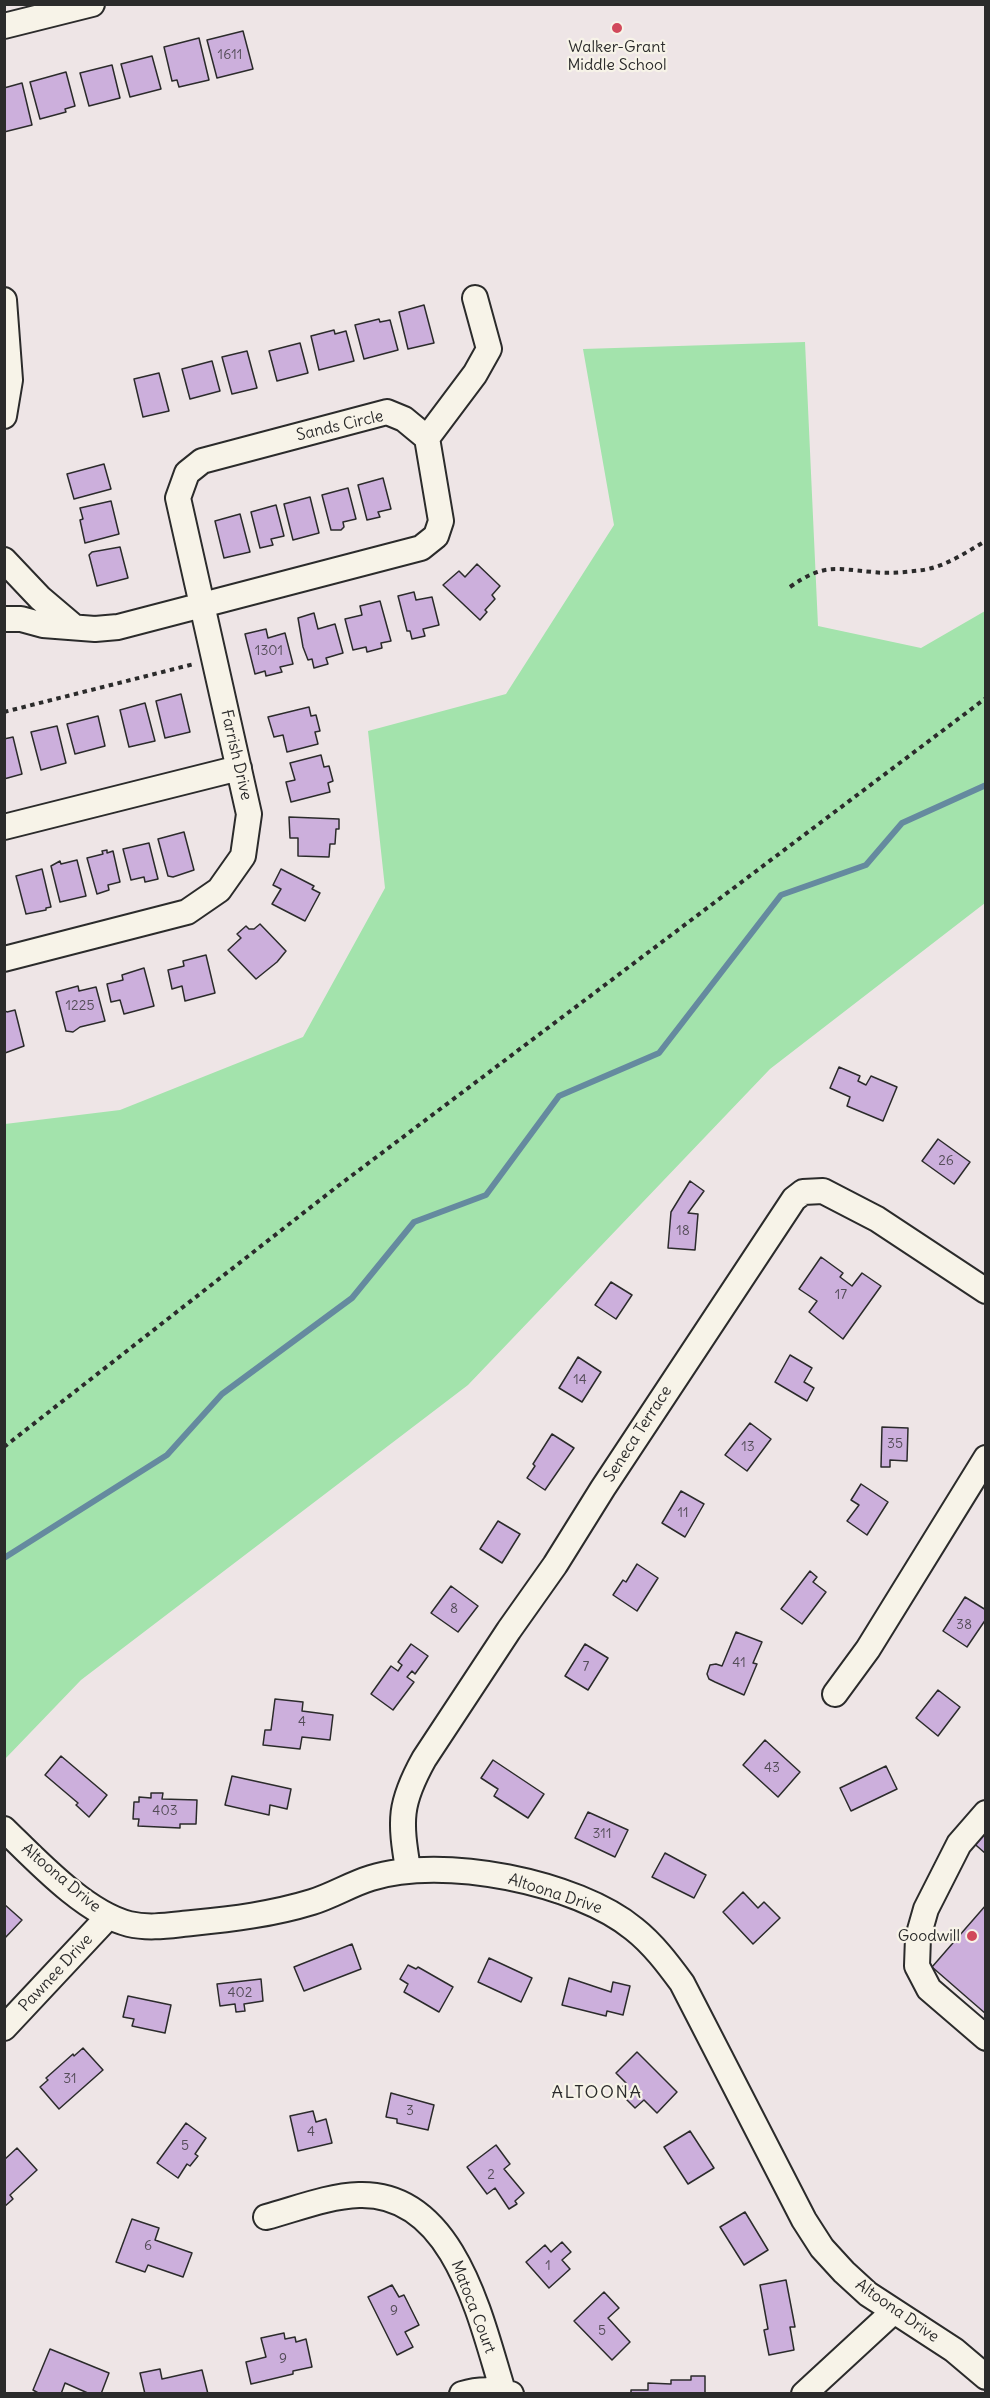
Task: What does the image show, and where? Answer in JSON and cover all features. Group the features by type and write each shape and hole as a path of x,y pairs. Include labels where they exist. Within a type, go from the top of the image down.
{"street":[{"path":"4,26 40,10 92,4"},
{"path":"4,619 21,619 43,625 95,629 118,627 202,603 421,548 436,536 441,521 427,438 476,374 489,349 475,298"},
{"path":"4,300 10,380 4,416"},
{"name":"Sands Circle","path":"202,603 178,498 187,472 202,461 387,412 404,419 427,438"},
{"path":"4,560 40,598 73,626"},
{"name":"Farrish Drive","path":"4,959 187,912 219,890 243,856 249,814 202,603"},
{"path":"4,827 238,768"},
{"name":"Seneca Terrace","path":"408,1869 401,1828 404,1804 416,1774 466,1694 555,1565 609,1478 794,1199 803,1192 823,1191 877,1219 986,1291"},
{"path":"835,1694 868,1649 986,1458"},
{"path":"986,1812 959,1845 926,1909 918,1937 917,1966 929,1989 986,2038"},
{"name":"Altoona Drive","path":"4,1828 92,1908 108,1917 129,1924 152,1927 276,1912 314,1901 370,1878 408,1869 439,1868 486,1873 531,1882 590,1902 610,1912 635,1929 661,1955 682,1983 804,2220 822,2248 843,2272 868,2294 954,2350 986,2377"},
{"name":"Pawnee Drive","path":"4,2028 108,1917"},
{"name":"Matoca Court","path":"266,2217 340,2196 362,2194 403,2205 418,2214 450,2248 462,2270 507,2392"},
{"path":"804,2394 894,2311"},
{"path":"462,2394 474,2390 507,2392"}],"path":[{"path":"790,587 802,579 830,569 898,572 943,565 986,541"},
{"path":"4,712 195,664"},
{"path":"4,1447 334,1189 986,698"}],"green space":[{"path":"805,342 818,626 921,648 985,611 985,903 770,1069 468,1385 81,1680 5,1759 5,1124 120,1110 303,1037 385,888 368,731 506,694 614,525 583,349"}],"building":[{"path":"243,31 253,69 217,78 207,40"},
{"path":"199,38 209,80 179,87 177,80 172,81 164,47"},
{"path":"152,56 161,89 130,97 121,64"},
{"path":"112,65 120,98 89,106 80,73"},
{"path":"66,72 75,106 65,109 66,112 40,119 30,82"},
{"path":"22,83 32,125 4,132 4,88"},
{"path":"424,305 434,343 408,349 399,312"},
{"path":"379,319 380,322 390,320 398,350 364,359 355,325"},
{"path":"334,330 335,334 346,331 354,361 319,370 311,336"},
{"path":"300,343 308,373 277,381 269,351"},
{"path":"247,351 257,388 232,394 222,357"},
{"path":"212,361 220,391 190,399 182,369"},
{"path":"159,373 169,411 143,417 134,379"},
{"path":"104,464 111,489 74,499 67,474"},
{"path":"383,478 391,509 378,512 380,517 367,520 358,485"},
{"path":"348,488 356,519 343,522 344,527 341,530 331,530 322,495"},
{"path":"310,497 319,533 293,540 284,504"},
{"path":"111,501 119,534 85,543 80,508"},
{"path":"276,505 284,536 271,539 273,545 260,548 251,512"},
{"path":"240,514 250,552 224,558 215,521"},
{"path":"120,547 128,578 97,586 89,555 92,552"},
{"path":"477,564 500,586 492,595 495,599 480,620 443,585 459,571 465,577"},
{"path":"414,592 416,600 432,597 439,625 423,629 425,636 412,639 410,631 407,631 398,596"},
{"path":"380,601 391,641 381,643 382,648 367,652 366,647 353,650 345,619 362,615 360,606"},
{"path":"314,613 318,629 335,624 343,653 326,658 328,664 314,668 312,659 308,660 303,647 298,618"},
{"path":"266,629 268,638 285,633 293,664 280,667 282,672 266,676 265,671 255,674 245,634"},
{"path":"181,694 190,732 165,738 156,701"},
{"path":"145,703 155,741 129,747 120,710"},
{"path":"309,707 311,716 316,715 320,731 315,732 318,744 287,752 283,735 274,737 268,717"},
{"path":"98,716 105,746 75,754 67,724"},
{"path":"57,726 66,763 41,770 31,732"},
{"path":"13,737 22,774 4,779 4,739"},
{"path":"321,755 324,767 329,766 333,781 328,783 330,792 291,802 286,782 295,780 290,763"},
{"path":"289,817 339,819 339,829 336,829 335,844 330,844 329,857 298,856 298,838 290,838"},
{"path":"184,832 194,870 173,877 168,876 158,839"},
{"path":"149,843 158,879 145,882 144,877 131,880 123,849"},
{"path":"107,850 107,853 113,851 120,882 108,885 109,890 97,894 87,858 103,854 102,851"},
{"path":"77,860 86,896 60,902 51,866 60,861 61,864"},
{"path":"42,869 51,907 26,914 16,876"},
{"path":"281,869 314,886 312,889 320,893 305,921 272,904 281,889 273,885"},
{"path":"260,924 286,951 277,962 256,979 228,950 241,938 237,934 246,926 254,929"},
{"path":"206,955 215,993 185,1001 182,986 172,989 168,970 184,966 183,961"},
{"path":"144,968 154,1006 124,1014 120,1000 111,1002 107,984 123,980 122,975"},
{"path":"78,986 79,991 96,987 105,1021 80,1027 73,1032 66,1031 56,992"},
{"path":"4,1010 7,1012 15,1010 24,1046 5,1053"},
{"path":"839,1067 860,1076 858,1081 866,1085 871,1076 897,1087 883,1121 847,1106 850,1097 830,1088"},
{"path":"938,1139 970,1162 954,1184 922,1161"},
{"path":"690,1181 704,1191 688,1213 698,1214 695,1250 668,1248 671,1212"},
{"path":"821,1257 843,1273 840,1277 852,1286 862,1273 881,1286 843,1339 809,1312 817,1301 799,1289"},
{"path":"611,1282 632,1295 616,1319 595,1305"},
{"path":"790,1355 812,1368 804,1382 814,1388 807,1401 775,1382"},
{"path":"578,1357 601,1372 582,1402 559,1388"},
{"path":"750,1423 771,1439 747,1471 725,1455"},
{"path":"882,1427 908,1428 907,1461 890,1460 890,1467 881,1467"},
{"path":"552,1434 574,1448 545,1490 527,1478"},
{"path":"861,1484 888,1502 867,1535 847,1521 859,1505 851,1500"},
{"path":"681,1491 704,1504 685,1537 662,1523"},
{"path":"498,1521 520,1534 502,1563 480,1549"},
{"path":"637,1564 658,1578 637,1611 613,1595 623,1580 626,1582"},
{"path":"810,1571 817,1577 813,1582 826,1592 802,1624 781,1609"},
{"path":"451,1586 478,1606 458,1632 431,1613"},
{"path":"965,1597 986,1610 986,1619 967,1647 943,1631"},
{"path":"736,1632 762,1642 753,1663 757,1664 744,1695 709,1679 707,1674 710,1665 722,1666"},
{"path":"411,1644 428,1656 415,1674 412,1671 407,1677 414,1682 393,1710 371,1694 391,1666 398,1671 402,1665 398,1662"},
{"path":"585,1644 608,1658 588,1690 565,1676"},
{"path":"938,1690 960,1707 938,1736 916,1718"},
{"path":"275,1699 303,1702 302,1711 333,1715 330,1740 302,1737 300,1749 263,1745 265,1730 271,1730"},
{"path":"765,1740 800,1772 778,1797 743,1765"},
{"path":"61,1756 107,1795 89,1817 76,1805 78,1803 45,1775"},
{"path":"493,1760 544,1794 528,1818 494,1796 498,1789 481,1778"},
{"path":"886,1766 897,1789 851,1811 840,1788"},
{"path":"232,1776 291,1789 287,1809 270,1805 269,1815 225,1805"},
{"path":"151,1793 163,1793 162,1799 197,1800 196,1824 180,1824 180,1828 138,1826 139,1819 133,1819 134,1802 139,1802 139,1797 151,1798"},
{"path":"588,1812 628,1830 615,1857 575,1838"},
{"path":"986,1819 986,1854 969,1839"},
{"path":"665,1853 706,1875 694,1898 652,1877"},
{"path":"743,1892 758,1908 764,1902 780,1918 753,1944 723,1912"},
{"path":"4,1904 22,1920 4,1939"},
{"name":"Goodwill","path":"986,1905 986,2014 932,1967"},
{"path":"352,1944 361,1969 304,1991 294,1967"},
{"path":"489,1958 532,1978 521,2002 478,1982"},
{"path":"408,1965 416,1969 418,1967 453,1987 439,2012 404,1992 408,1984 400,1979"},
{"path":"569,1978 611,1992 613,1982 630,1986 623,2015 607,2011 606,2016 562,2005"},
{"path":"261,1979 263,2001 244,2004 245,2011 236,2012 235,2004 220,2006 217,1984"},
{"path":"128,1996 171,2005 165,2033 132,2026 134,2019 123,2017"},
{"path":"83,2048 103,2070 59,2109 40,2087 48,2080 46,2078"},
{"path":"637,2052 677,2092 657,2113 644,2100 635,2108 618,2091 626,2083 616,2073"},
{"path":"391,2093 434,2105 428,2130 397,2123 397,2119 386,2117"},
{"path":"313,2111 316,2122 326,2119 332,2143 298,2151 290,2116"},
{"path":"186,2123 206,2138 195,2154 198,2156 190,2166 187,2164 178,2178 157,2163"},
{"path":"690,2131 714,2168 688,2184 664,2147"},
{"path":"496,2145 510,2164 504,2169 524,2193 515,2201 517,2204 509,2209 495,2188 487,2194 467,2167"},
{"path":"17,2148 37,2170 10,2195 13,2199 4,2207 4,2160"},
{"path":"745,2212 768,2250 744,2265 720,2227"},
{"path":"132,2219 159,2228 155,2240 192,2253 183,2277 148,2265 145,2272 116,2262"},
{"path":"562,2242 571,2252 562,2260 570,2269 549,2288 526,2262 545,2245 551,2252"},
{"path":"786,2280 795,2327 790,2327 794,2350 769,2355 764,2330 768,2329 760,2285"},
{"path":"392,2285 399,2297 404,2295 419,2325 405,2332 413,2347 397,2355 368,2297"},
{"path":"604,2292 619,2308 608,2318 630,2342 612,2360 574,2321"},
{"path":"284,2333 285,2339 295,2337 296,2342 306,2339 312,2367 251,2384 246,2362 266,2357 261,2338"},
{"path":"50,2349 109,2373 101,2394 90,2394 65,2383 61,2394 40,2394 33,2390"},
{"path":"160,2369 162,2379 202,2370 208,2394 145,2394 140,2373"},
{"path":"691,2376 705,2376 705,2394 631,2394 631,2390 648,2390 648,2383 671,2384 671,2380 691,2380"}],"waterway":[{"path":"4,1558 167,1455 222,1394 352,1298 414,1222 486,1195 559,1096 659,1053 781,895 866,865 902,823 986,785"}],"place":[{"name":"Walker-Grant Middle School","path":"617,28"},
{"name":"Goodwill","path":"972,1936"}],"district":[{"name":"ALTOONA","path":"597,2093"}]}
